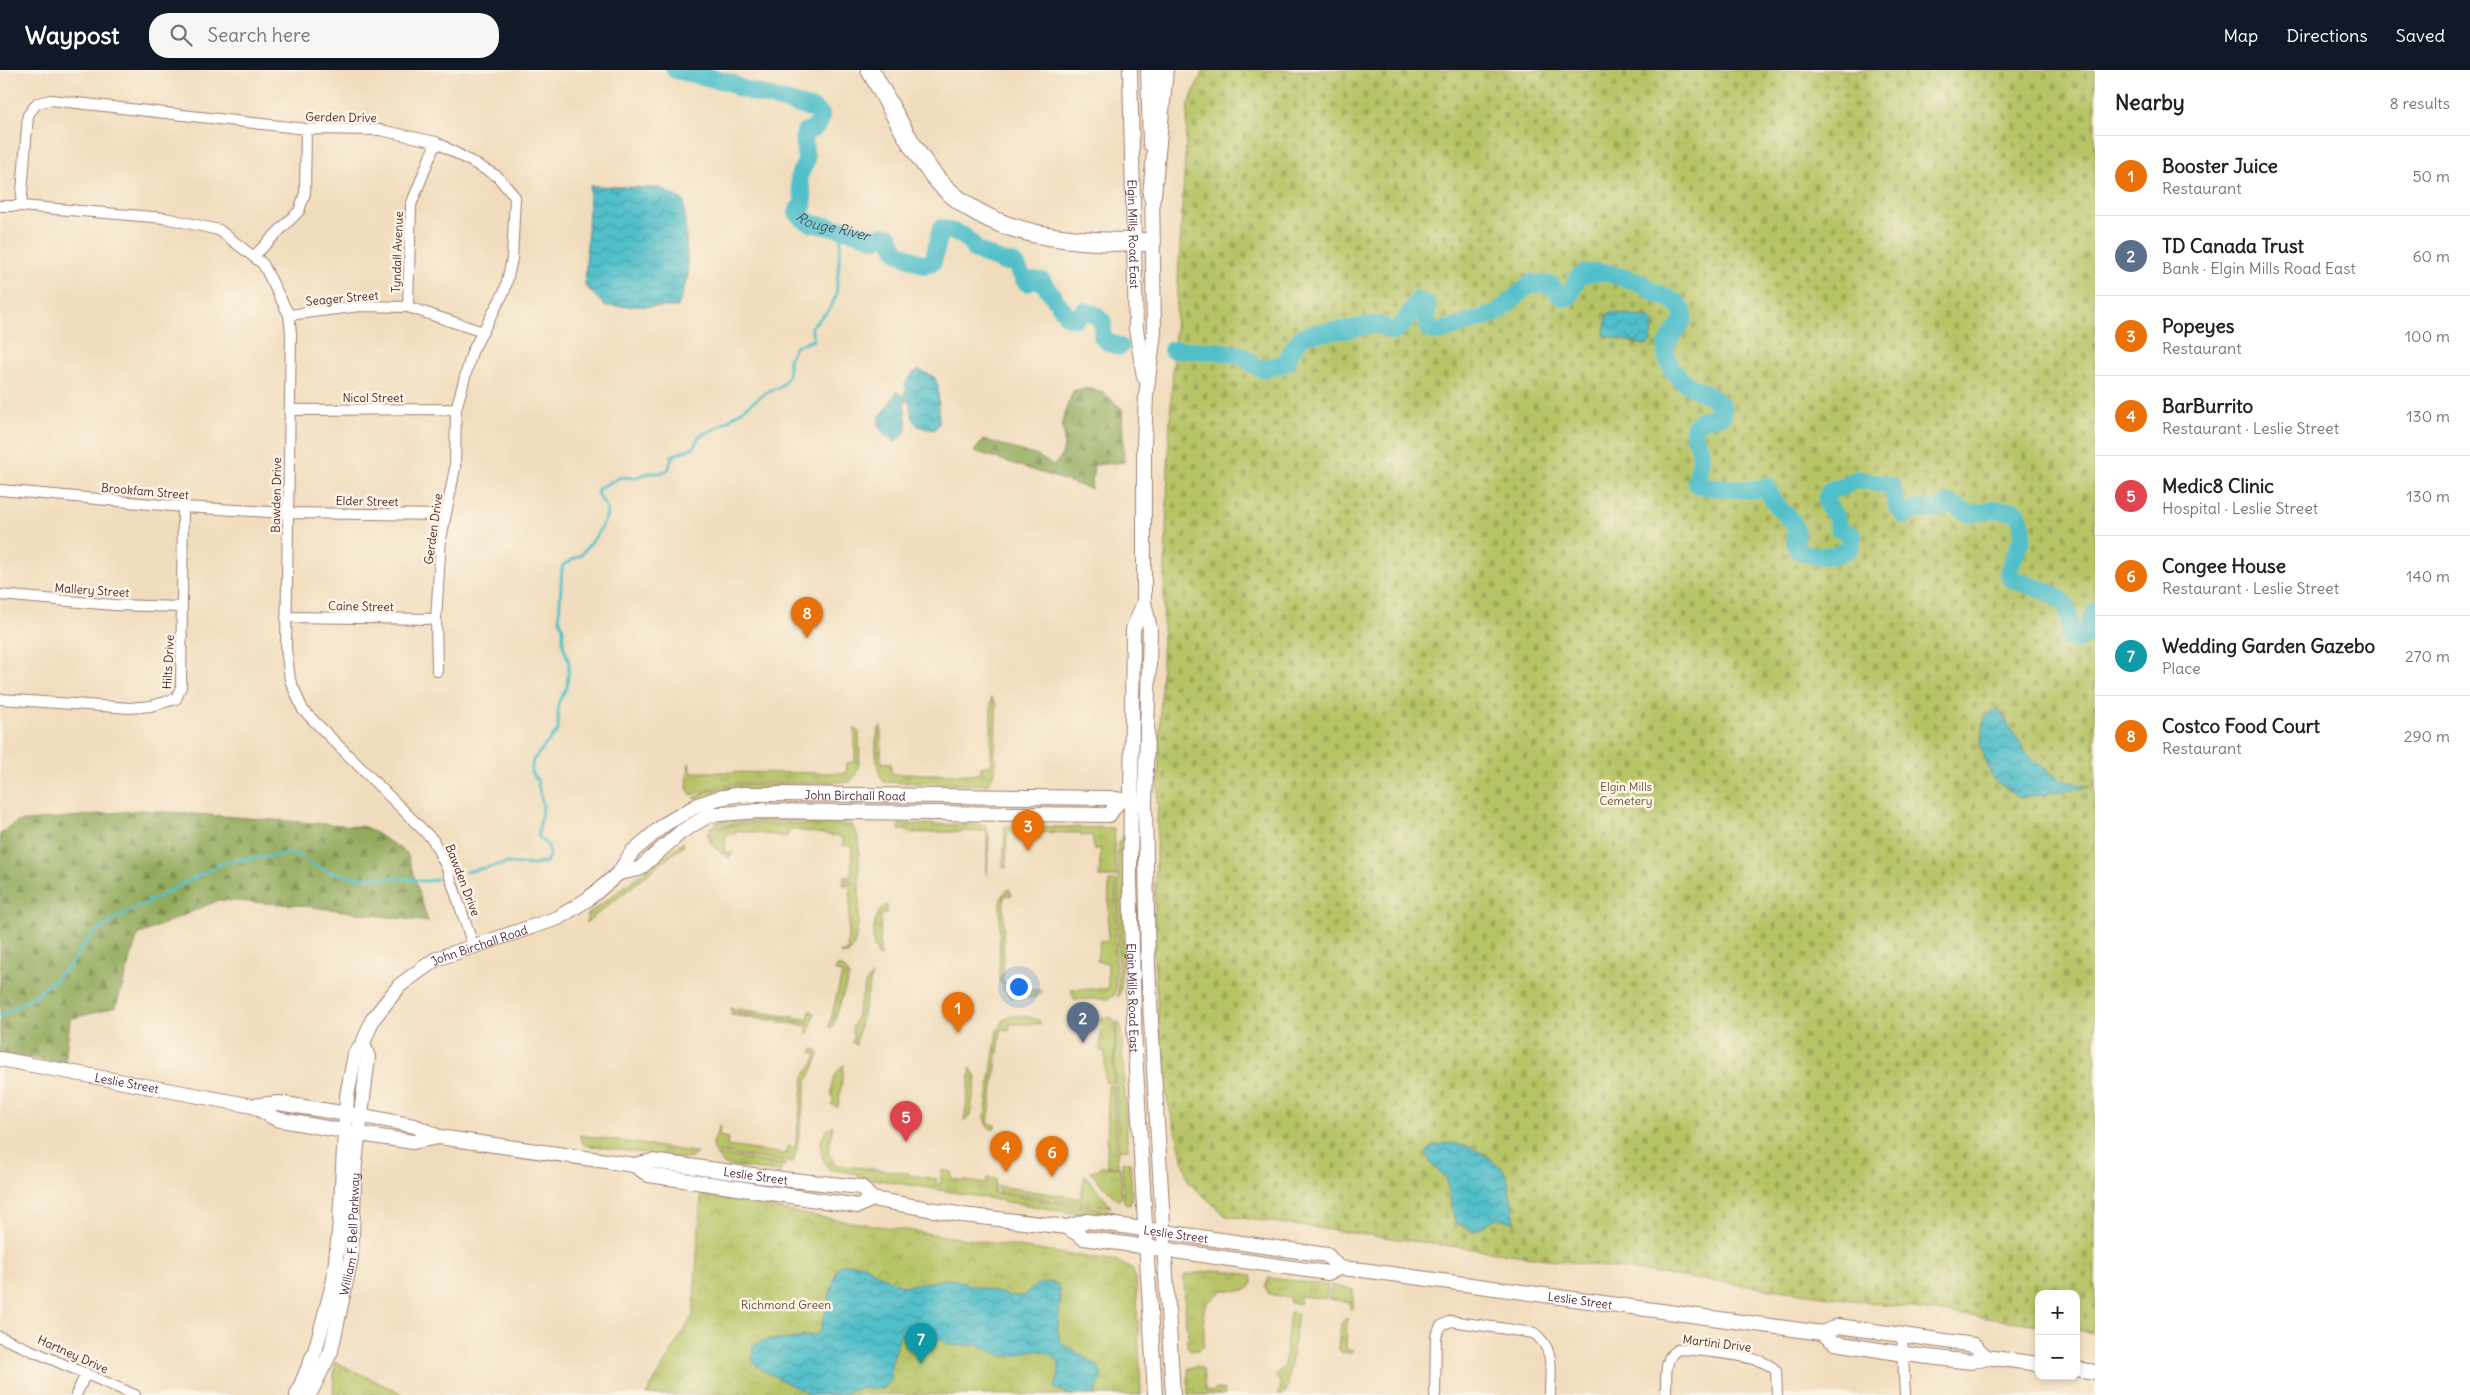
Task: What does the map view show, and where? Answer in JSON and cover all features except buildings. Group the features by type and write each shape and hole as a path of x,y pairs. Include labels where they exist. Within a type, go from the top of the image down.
{"highway":[{"path":"870,70 919,154 940,182 959,200 982,216 1031,234 1068,239 1152,242"},
{"path":"1152,195 1164,70"}],"main road":[{"name":"Elgin Mills Road East","path":"1130,70 1136,329 1146,396"},
{"name":"Elgin Mills Road East","path":"1148,70 1154,332 1146,396 1144,602 1150,629 1145,804 1148,968 1172,1395"},
{"name":"Elgin Mills Road East","path":"1144,602 1133,628 1125,802 1130,879 1134,1034 1155,1395"},
{"path":"1125,802 1145,804"},
{"name":"John Birchall Road","path":"345,1115 355,1054 363,1043 373,1019 400,984 436,959 558,918 588,899 619,873 639,869 681,832 709,815 759,811 1109,815 1125,802"},
{"path":"362,1117 368,1057 363,1043"},
{"name":"Leslie Street","path":"0,1059 253,1106 278,1103 414,1126 439,1137 634,1165 652,1161 861,1187 872,1199"},
{"name":"Leslie Street","path":"253,1106 276,1120 413,1142 439,1137"},
{"name":"William F. Bell Parkway","path":"297,1395 316,1348 334,1280 340,1221 345,1115"},
{"name":"William F. Bell Parkway","path":"309,1395 331,1351 351,1258 355,1162 362,1117"},
{"name":"Leslie Street","path":"634,1165 649,1175 858,1206 872,1199 963,1215 1066,1227 1087,1221 1145,1228 1327,1255 1339,1268"},
{"name":"Leslie Street","path":"1066,1227 1084,1238 1164,1250 1328,1273 1339,1268 1822,1333 1835,1343 1904,1354 1971,1362 1986,1357 2035,1363"},
{"name":"Leslie Street","path":"1822,1333 1838,1326 1902,1336 1974,1344 1986,1357"},
{"path":"2080,1370 2095,1372"}],"street":[{"name":"Gerden Drive","path":"21,206 28,115 37,103 51,100 306,129 380,130 436,142 497,176 515,197 512,259 505,290 472,352 456,409 455,468 441,539 436,619 437,671"},
{"path":"254,256 299,211 305,193 306,129"},
{"name":"Tyndall Avenue","path":"408,307 411,205 436,142"},
{"name":"Bawden Drive","path":"0,206 21,206 166,218 219,230 263,264 289,316 291,333 286,617 286,648 290,680 303,710 433,840 447,868 473,945"},
{"name":"Seager Street","path":"289,316 360,306 408,307 483,332"},
{"name":"Nicol Street","path":"290,410 456,409"},
{"name":"Brookfam Street","path":"0,490 184,507 288,513"},
{"name":"Hilts Drive","path":"0,698 116,708 141,708 172,701 180,691 184,507"},
{"name":"Elder Street","path":"288,513 445,515"},
{"name":"Mallery Street","path":"0,595 114,605 182,607"},
{"name":"Caine Street","path":"286,617 436,619"},
{"path":"1435,1395 1436,1336 1441,1326 1451,1321 1534,1333 1545,1342 1550,1355 1550,1395"},
{"path":"1902,1336 1905,1395"},
{"name":"Hartney Drive","path":"0,1337 136,1395"},
{"path":"316,1348 331,1351"},
{"name":"Martini Drive","path":"1666,1395 1668,1362 1671,1354 1680,1349 1740,1356 1768,1363 1776,1371 1778,1395"},
{"path":"76,1395 86,1373"}],"green space":[{"name":"Elgin Mills Cemetery","path":"1203,70 2095,70 2095,1333 2080,1331 2080,1290 2035,1290 2035,1324 1226,1216 1189,1183 1164,1087 1153,951 1169,437 1188,105"},
{"path":"1085,388 1103,392 1122,409 1124,462 1094,465 1091,489 974,451 984,439 1037,456 1054,465 1064,447 1063,419 1073,391"},
{"path":"991,697 996,704 995,771 988,785 884,782 877,763 876,754 878,731 881,726 881,762 891,763 891,774 981,774 981,767 991,765"},
{"path":"855,728 859,732 859,765 857,772 850,782 741,783 722,786 691,795 687,788 689,763 691,772 846,773 847,763 855,762"},
{"path":"740,785 833,785 841,788 694,798 709,791"},
{"path":"143,810 366,827 407,853 428,922 297,905 219,900 138,935 116,1007 70,1019 65,1063 0,1054 0,834 17,822"},
{"path":"737,817 833,817 848,821 748,821 709,829 718,822"},
{"path":"751,823 852,825 859,839 859,880 843,880 844,877 851,876 852,846 843,845 843,837 790,829 787,837 736,830 735,834 726,834 724,852 733,853 729,858 715,848 710,841 708,833 729,826"},
{"path":"899,824 985,825 989,835 987,876 987,831 909,833 909,830 899,830"},
{"path":"1005,826 1114,828 1116,877 1099,877 1101,849 1093,849 1093,836 1081,835 1081,833 1012,832 1007,837 1006,868 1003,867"},
{"path":"1125,834 1126,874 1121,990 1118,997 1118,843"},
{"path":"683,842 683,846 586,923 587,915"},
{"path":"1109,881 1116,881 1115,995 1108,999 1074,999 1071,989 1108,989 1108,963 1097,961 1100,941 1108,940"},
{"path":"843,882 859,883 857,931 855,941 848,954 841,954 840,952 847,952 851,886 843,885"},
{"path":"1009,889 1012,895 1004,896 1003,982 999,982 1000,902 1003,894"},
{"path":"887,905 887,914 881,914 880,957 877,956 874,945 874,928 877,916 883,907"},
{"path":"837,966 844,968 849,976 832,1028 829,1027 842,974 835,971"},
{"path":"872,975 856,1045 852,1042 854,1038 852,1030 866,982"},
{"path":"1002,983 1011,983 1011,990 1042,990 1042,993 1031,998 1011,998 1003,990"},
{"path":"731,1008 808,1019 810,1010 814,1013 812,1023 731,1011"},
{"path":"731,1013 812,1025 807,1034 807,1026 730,1015"},
{"path":"1010,1016 1025,1016 1039,1020 1041,1024 1010,1024 1009,1031 1001,1030 988,1123 996,1125 993,1130 986,1125 985,1117 997,1030 1004,1019"},
{"path":"1102,1017 1112,1018 1116,1024 1113,1083 1105,1082 1105,1051 1100,1051"},
{"path":"1118,1021 1121,1027 1128,1149 1119,1150 1114,1066"},
{"path":"813,1049 817,1050 819,1055 807,1082 797,1149 793,1163 714,1152 713,1143 720,1124 719,1136 728,1138 727,1146 785,1154 787,1146 795,1147 804,1077 817,1056 811,1052"},
{"path":"844,1065 838,1108 831,1104 834,1102 832,1087 837,1072"},
{"path":"971,1068 976,1078 970,1116 964,1122"},
{"path":"1108,1085 1113,1085 1118,1166 1107,1166"},
{"path":"833,1126 828,1153 836,1165 909,1173 910,1175 937,1179 936,1184 940,1185 942,1170 952,1172 952,1179 986,1184 987,1178 996,1179 994,1193 1114,1211 1118,1216 1107,1218 1076,1213 859,1177 859,1174 828,1169 821,1152 821,1146 824,1135"},
{"path":"580,1135 697,1153 691,1158 683,1159 585,1145 581,1141"},
{"path":"716,1155 786,1165 781,1168 781,1171 777,1172 725,1165"},
{"path":"1122,1162 1130,1162 1132,1194 1130,1205 1124,1202"},
{"path":"1100,1167 1120,1167 1122,1197 1118,1201 1090,1172 1099,1170"},
{"path":"1085,1175 1111,1207 1079,1204"},
{"path":"998,1186 1078,1198 1077,1203 998,1192"},
{"name":"Richmond Green","path":"701,1194 819,1217 1118,1262 1131,1268 1136,1277 1141,1395 646,1395 693,1315"},
{"path":"1218,1270 1251,1275 1251,1286 1248,1289 1239,1291 1223,1290 1206,1304 1204,1309 1204,1346 1200,1350 1190,1350 1187,1346 1188,1326 1186,1326 1185,1275"},
{"path":"1269,1278 1328,1285 1326,1299 1300,1296 1299,1304 1290,1303 1290,1298 1269,1294 1265,1287"},
{"path":"1331,1285 1353,1290 1353,1308 1350,1309 1350,1302 1329,1299"},
{"path":"1290,1312 1298,1313 1287,1391 1285,1391 1284,1395 1278,1395 1281,1384 1275,1375 1284,1367"},
{"path":"1347,1318 1346,1349 1354,1350 1349,1353 1341,1352 1338,1348 1341,1323"},
{"path":"335,1362 405,1395 333,1395"},
{"path":"1197,1366 1203,1369 1205,1390 1212,1392 1217,1389 1224,1390 1225,1395 1188,1395 1188,1371 1189,1368"}],"water":[{"path":"590,186 660,188 684,201 688,275 678,307 605,306 585,286"},
{"path":"1611,312 1649,318 1654,322 1651,342 1645,345 1606,336 1604,331 1608,314"},
{"path":"1178,344 1218,351 1179,354 1172,351 1173,347"},
{"path":"919,370 934,377 938,386 939,424 934,430 917,425 914,422 909,401 904,402 907,426 904,435 894,442 894,438 886,436 879,427 879,418 897,392 903,397 907,388 905,385 913,373"},
{"path":"1998,708 2029,757 2061,780 2090,787 2019,798 1993,779 1980,746 1985,716"},
{"path":"1450,1143 1470,1147 1485,1155 1503,1169 1508,1181 1515,1222 1497,1218 1473,1232 1455,1222 1446,1178 1430,1162 1426,1152 1433,1146"},
{"path":"842,1264 862,1264 887,1279 904,1286 950,1279 1010,1296 1024,1296 1036,1285 1049,1282 1057,1284 1060,1299 1058,1328 1061,1343 1097,1365 1102,1376 1095,1395 1070,1395 1054,1388 1059,1366 1055,1359 1041,1351 1034,1350 1017,1355 1004,1356 979,1345 953,1345 923,1331 909,1332 900,1336 891,1366 892,1379 883,1389 863,1388 837,1395 810,1395 759,1368 752,1360 753,1346 768,1339 782,1340 816,1335 820,1331 837,1269"}],"waterway":[{"name":"Rouge River","path":"675,70 732,83 739,88 813,109 821,115 818,124 805,132 804,135 806,160 799,179 803,206 799,208 797,213 805,220 876,239 881,236 890,237 897,252 924,265 933,262 941,228 962,235 973,245 974,249 1003,262 1012,262 1027,283 1033,280 1042,281 1068,317 1076,318 1084,311 1094,314 1103,322 1102,337 1120,347"},
{"path":"466,872 507,863 534,865 546,862 550,854 548,846 538,836 543,806 537,780 531,772 533,760 558,730 558,703 567,687 569,662 563,645 563,629 559,617 562,569 563,565 581,555 599,532 607,515 607,508 597,493 599,488 621,477 634,478 649,473 661,473 669,469 672,456 694,447 699,436 718,427 785,382 788,376 789,360 796,346 814,340 811,327 829,310 836,296 841,238 845,232"},
{"name":"Rouge River","path":"1172,350 1218,351 1240,355 1257,367 1264,369 1288,362 1290,352 1301,338 1309,334 1376,324 1394,332 1404,323 1417,301 1428,305 1426,319 1428,326 1430,329 1439,332 1497,313 1531,283 1551,285 1558,294 1565,298 1569,297 1578,277 1585,273 1604,272 1642,283 1652,291 1676,302 1684,313 1681,324 1668,341 1666,356 1670,365 1682,380 1711,397 1723,408 1723,415 1701,420 1694,429 1701,453 1696,481 1699,486 1750,490 1767,487 1774,502 1794,524 1797,533 1795,542 1798,550 1817,556 1839,554 1850,548 1853,536 1839,529 1836,517 1826,501 1831,490 1843,487 1857,479 1892,486 1898,509 1905,516 1916,509 1935,510 1949,503 1970,514 1990,510 2014,510 2023,529 2009,571 2010,578 2044,590 2065,604 2069,615 2070,638 2078,640 2085,636 2095,611"},
{"path":"0,1016 35,996 70,966 88,939 113,920 225,862 292,853 302,857"},
{"path":"309,863 341,875 422,881 437,879"}],"place":[{"name":"Costco Food Court","path":"807,638"},
{"name":"Popeyes","path":"1028,851"},
{"name":"Booster Juice","path":"958,1033"},
{"name":"TD Canada Trust","path":"1083,1043"},
{"name":"Medic8 Clinic","path":"906,1142"},
{"name":"BarBurrito","path":"1006,1172"},
{"name":"Congee House","path":"1052,1177"},
{"name":"Wedding Garden Gazebo","path":"921,1364"}]}
